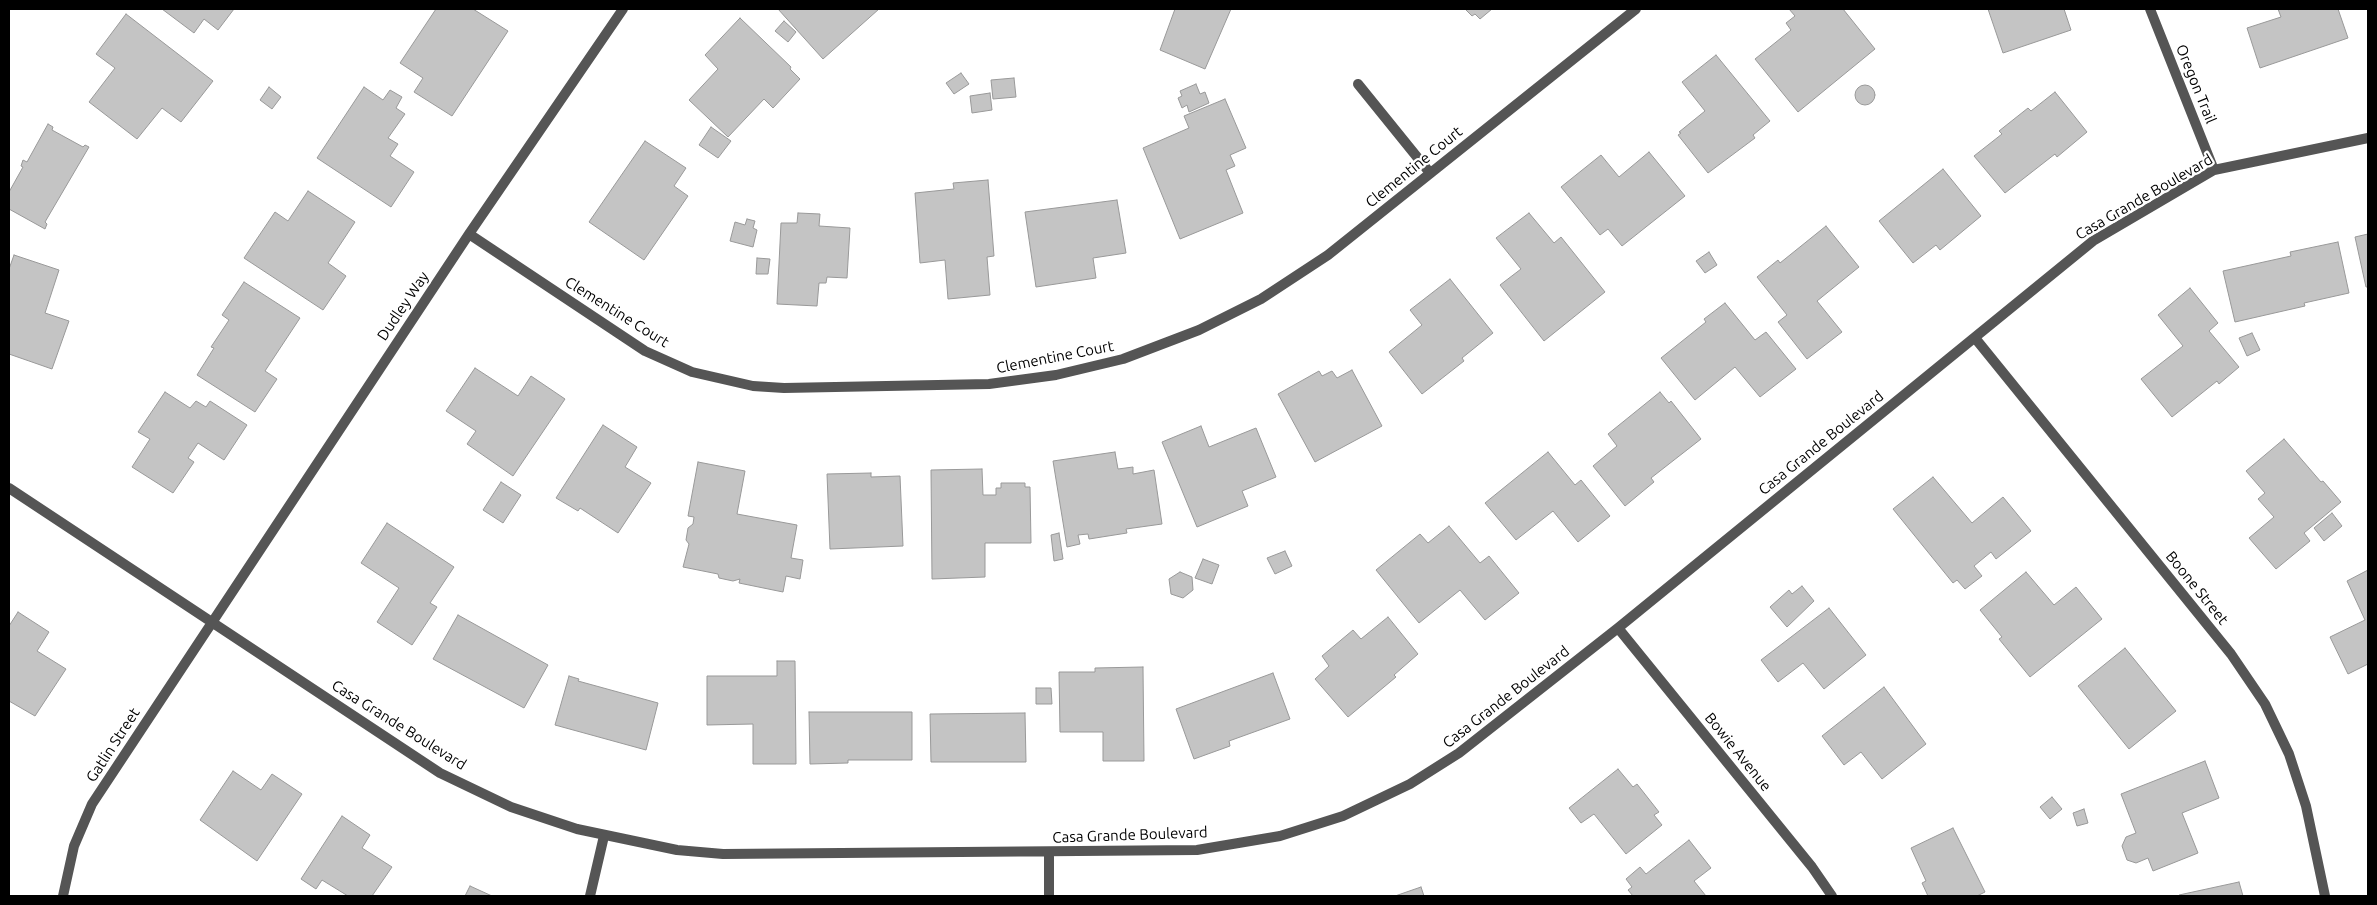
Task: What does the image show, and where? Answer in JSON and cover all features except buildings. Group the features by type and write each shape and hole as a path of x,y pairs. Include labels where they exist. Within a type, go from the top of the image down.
{"street":[{"name":"Dudley Way","path":"212,622 470,234 623,9"},
{"name":"Clementine Court","path":"470,234 645,351 692,372 752,386 784,388 989,384 1056,375 1123,359 1199,330 1261,299 1328,255 1636,9"},
{"name":"Oregon Trail","path":"2150,9 2214,170"},
{"path":"1358,84 1430,173"},
{"name":"Casa Grande Boulevard","path":"9,488 440,772 511,807 604,836 678,850 723,854 1050,853 1196,850 1280,836 1343,816 1410,784 1459,754 1618,628 2093,240 2214,170 2368,138"},
{"name":"Boone Street","path":"1975,338 2231,654 2265,704 2289,754 2306,806 2325,896"},
{"name":"Gatlin Street","path":"63,896 74,846 92,804 212,622"},
{"name":"Bowie Avenue","path":"1618,628 1812,866 1832,896"},
{"path":"590,896 604,836"},
{"path":"1049,896 1050,853"}]}
